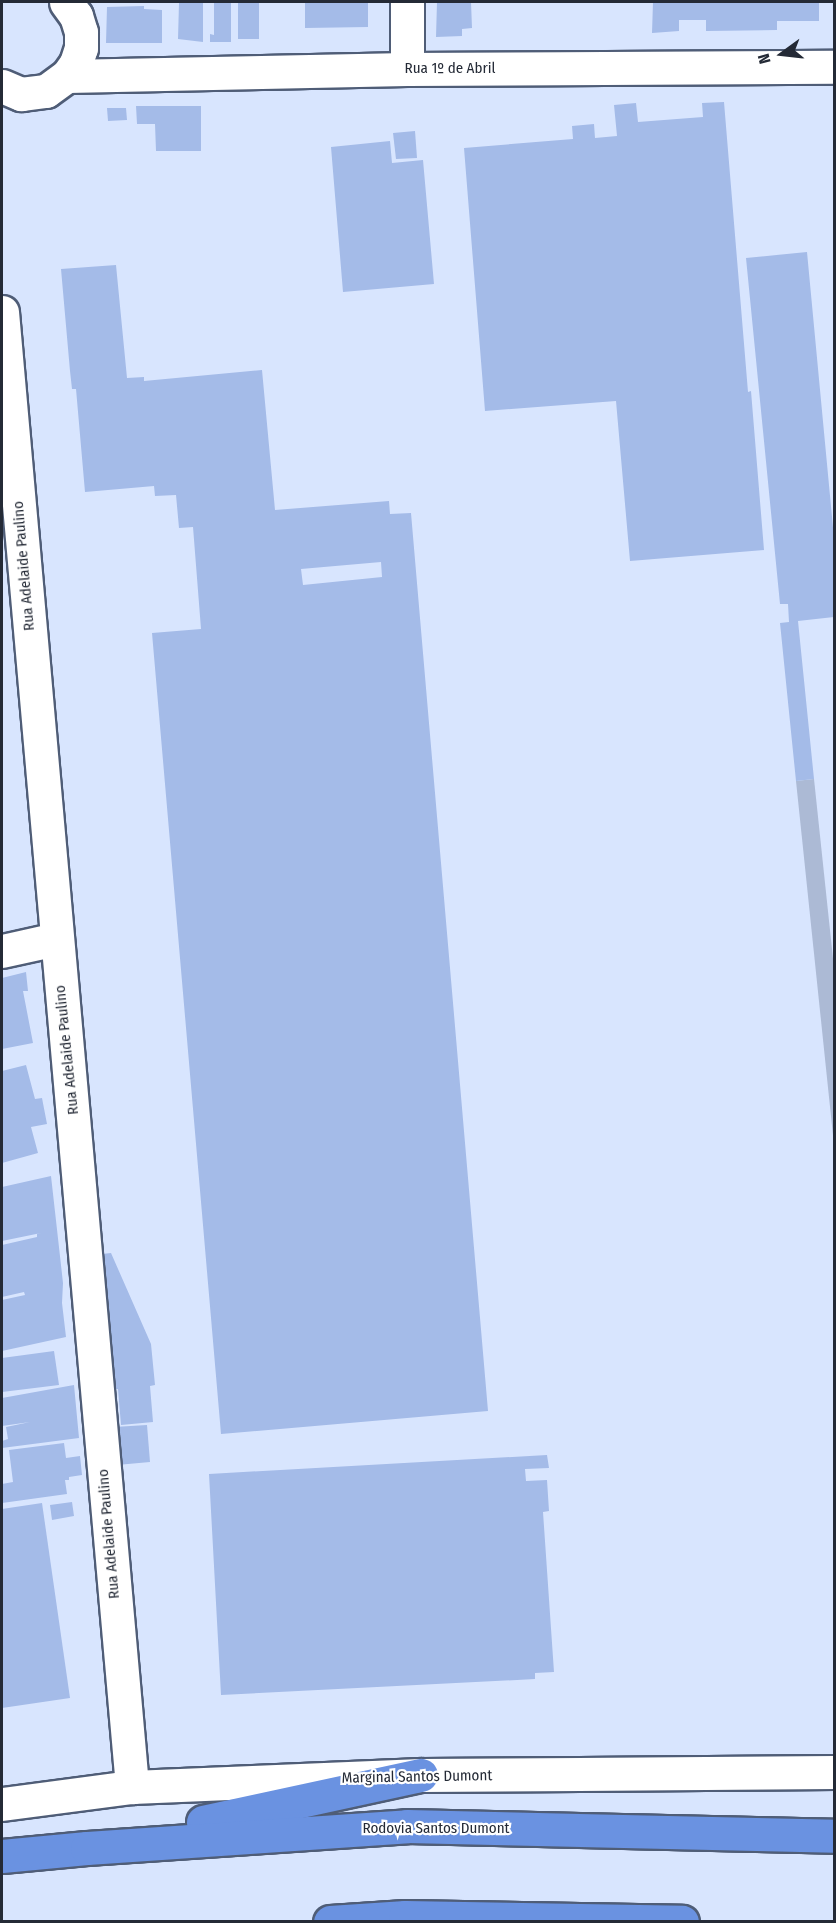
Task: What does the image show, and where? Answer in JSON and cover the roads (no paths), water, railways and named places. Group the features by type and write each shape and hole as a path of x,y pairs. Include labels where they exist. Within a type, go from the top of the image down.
{"highway":[{"path":"87,1848 421,1775"},
{"name":"Rodovia Santos Dumont","path":"2,1856 407,1826 834,1836"},
{"path":"330,1922 405,1917 682,1922"}],"street":[{"path":"2,87 21,94 46,91 67,76 76,63 81,48 81,32 76,16 66,2"},
{"path":"406,69 407,2"},
{"name":"Rua 1º de Abril","path":"67,76 406,69 834,67"},
{"name":"Rua Adelaide Paulino","path":"2,312 132,1787"},
{"path":"2,951 56,939"},
{"name":"Marginal Santos Dumont","path":"2,1804 132,1787 421,1775 834,1772"}]}
